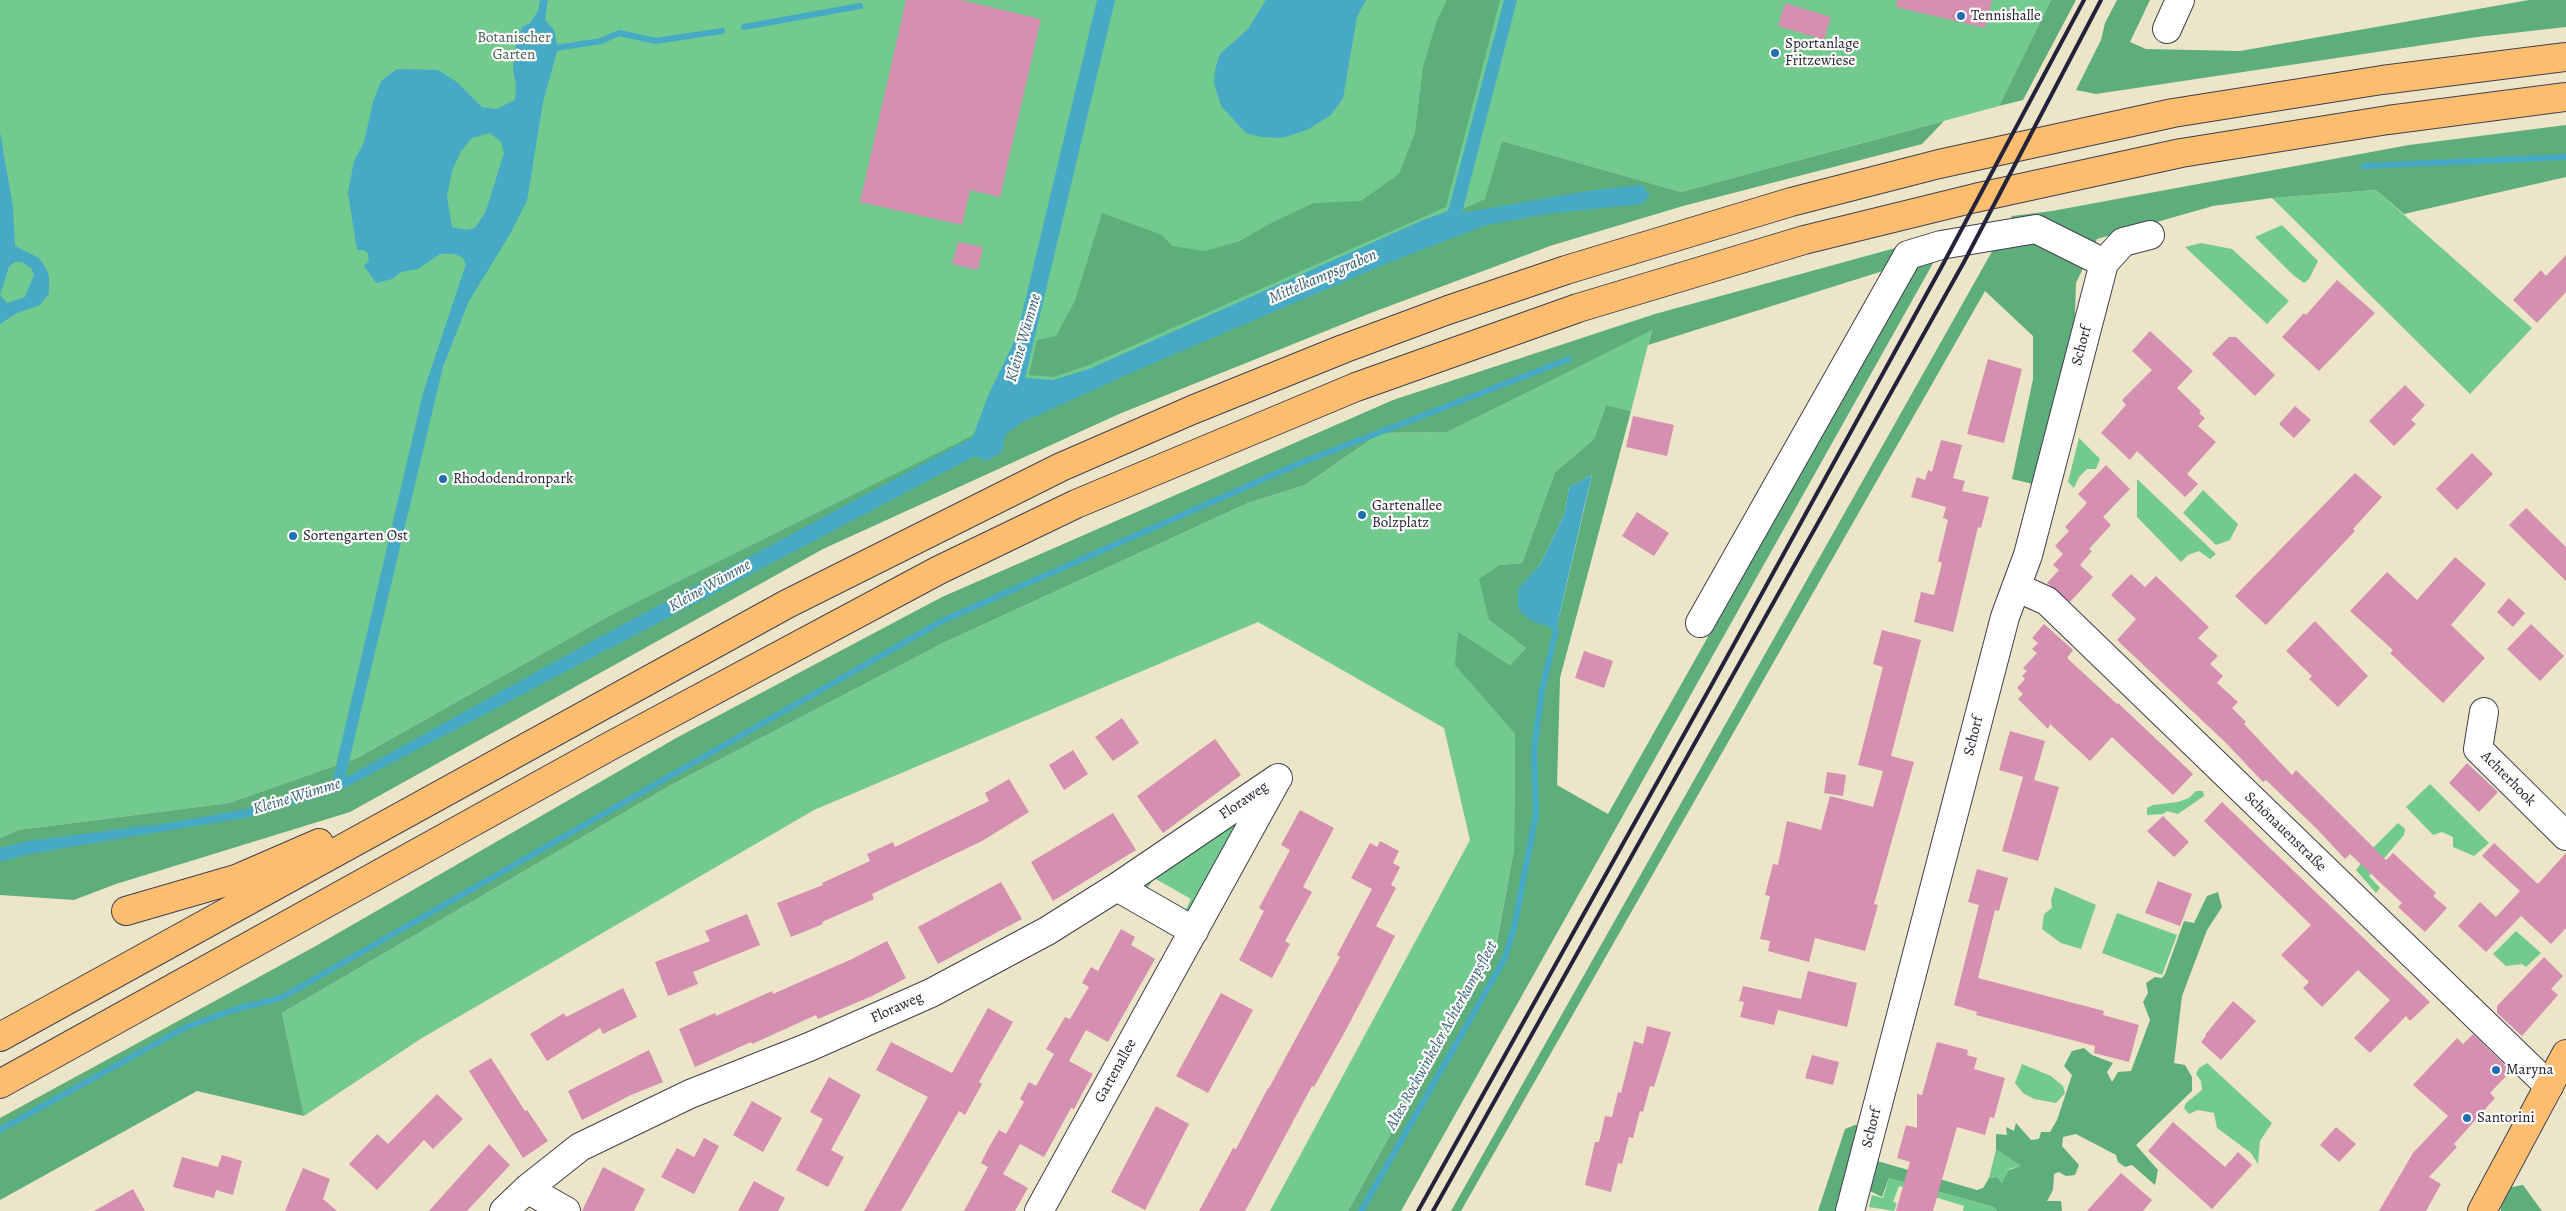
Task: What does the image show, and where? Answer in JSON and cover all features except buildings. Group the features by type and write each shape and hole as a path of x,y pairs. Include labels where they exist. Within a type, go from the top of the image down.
{"main road":[{"path":"0,1037 787,604 1061,467 1210,403 1457,306 1566,270 1781,205 1939,164 2173,113 2382,80 2566,57"},
{"path":"0,1084 612,745 939,570 1076,504 1356,387 1588,305 1804,240 1975,198 2181,153 2388,120 2566,97"},
{"path":"126,911 236,879 470,778"},
{"path":"2482,1211 2566,1054"},
{"path":"0,1092 35,1064"}],"street":[{"path":"2167,29 2180,0"},
{"path":"1700,623 1908,255 1941,245 2036,229 2104,263"},
{"name":"Schorf","path":"1850,1211 2005,617 2028,555 2104,263 2123,242 2150,235"},
{"name":"Schönauenstraße","path":"2016,587 2047,601 2549,1086"},
{"name":"Achterhook","path":"2484,712 2478,749 2566,836"},
{"name":"Floraweg","path":"504,1211 526,1189 580,1147 690,1094 809,1047 931,994 1047,932 1278,778"},
{"name":"Gartenallee","path":"1039,1211 1278,778"},
{"path":"1117,887 1194,931"},
{"path":"526,1189 566,1211"}],"green space":[{"name":"Rhododendronpark","path":"0,0 2051,0 1999,106 1681,192 1502,141 1486,199 1440,218 609,616 357,758 229,803 18,830 0,838"},
{"path":"1447,0 1500,0 1446,207 1089,365 1053,377 1029,375 1037,340 1056,336 1075,301 1102,213 1162,235 1172,246 1205,251 1240,241 1273,222 1314,203 1361,201 1399,174 1415,133 1423,67 1437,20"},
{"path":"2051,0 2076,0 2023,100 1999,106"},
{"path":"2117,0 2150,0 2130,42 2146,49 2240,51 2529,0 2566,0 2566,27 2477,37 2096,94 2076,90 2101,40 2105,23"},
{"path":"1944,121 1922,144 1683,206 1550,246 1368,314 1119,414 823,549 350,812 116,884 74,900 0,895 0,838 18,830 229,803 357,758 609,616 1161,342 1485,199 1502,141 1681,192"},
{"path":"2566,125 2566,177 2404,214 2376,190 2272,198 2213,206 2097,239 2076,283 2074,342 2037,485 2012,479 2033,379 2033,336 1985,291 1461,1211 1451,1211 2012,216 2052,211 2409,145"},
{"path":"2376,190 2532,328 2470,394 2272,198"},
{"path":"2282,225 2318,261 2309,279 2304,283 2293,275 2255,237"},
{"path":"1950,233 1401,1211 1348,1211 1497,941 1514,850 1515,734 1455,665 1458,632 1510,665 1526,648 1489,620 1479,579 1500,565 1522,563 1555,472 1594,439 1606,405 1631,411 1560,678 1557,785 1608,814 1921,259 1648,345 1652,330 1447,432 1380,433 1305,485 1248,503 943,643 671,785 282,1013 304,1116 197,1091 0,1200 0,1118 314,947 678,737 942,597 1393,400 1655,314","holes":["1592,475 1556,630 1519,589 1540,565 1565,513 1569,487"]},
{"path":"2201,243 2232,249 2289,301 2267,324 2185,247"},
{"path":"1652,329 1631,411 1606,405 1594,439 1555,472 1522,563 1500,565 1489,620 1526,648 1510,665 1458,633 1456,665 1515,734 1514,850 1497,940 1348,1211 1270,1211 1470,840 1444,728 1258,622 814,810 422,1038 304,1116 282,1013 671,785 943,643 1248,503 1305,485 1380,433 1447,432"},
{"path":"2079,438 2100,459 2096,469 2087,469 2079,477 2074,488 2068,482"},
{"path":"2137,479 2216,554 2210,559 2199,551 2188,555 2181,562 2137,517"},
{"path":"2203,490 2238,524 2230,540 2216,545 2183,513"},
{"path":"2430,784 2489,843 2474,856 2453,847 2453,837 2442,832 2433,835 2406,807"},
{"path":"2196,791 2203,791 2204,796 2178,814 2167,811 2163,814 2147,815 2147,808 2153,805 2178,802 2189,798"},
{"path":"1254,799 1196,911 1184,913 1191,899 1154,878 1146,891 1136,886"},
{"path":"2398,823 2405,829 2404,835 2369,876 2380,888 2376,893 2356,870 2370,851"},
{"path":"2055,887 2096,905 2081,949 2061,943 2042,929 2044,914 2052,908 2051,900"},
{"path":"2218,892 2222,907 2207,930 2182,996 2174,1063 2185,1065 2192,1077 2192,1091 2136,1145 2158,1170 2155,1185 2132,1165 2125,1167 2118,1162 2116,1155 2076,1134 2063,1137 2062,1146 2079,1165 2075,1175 2066,1176 2059,1172 2054,1174 2053,1190 2047,1201 2061,1201 2062,1211 1997,1211 1994,1207 1889,1178 1882,1197 1870,1191 1864,1211 1867,1158 1977,1190 1983,1188 1989,1178 1997,1177 2002,1183 2009,1170 2021,1166 1996,1149 1996,1134 2007,1135 2006,1127 2014,1131 2016,1123 2031,1140 2039,1139 2041,1132 2050,1132 2057,1120 2072,1075 2064,1066 2072,1051 2084,1048 2092,1055 2113,1063 2107,1072 2112,1082 2118,1072 2131,1071 2150,1020 2143,1002 2148,993 2146,983 2155,977 2162,978 2184,921 2194,923 2207,896"},
{"path":"2117,913 2177,935 2162,975 2102,953"},
{"path":"2516,931 2541,953 2526,967 2522,964 2506,966 2493,954"},
{"path":"2207,1063 2272,1123 2260,1141 2258,1164 2251,1153 2217,1128 2214,1113 2198,1110 2189,1114 2184,1108 2186,1103 2202,1090 2201,1081 2196,1074 2199,1068"},
{"path":"2022,1064 2051,1076 2063,1086 2065,1093 2056,1103 2034,1099 2023,1093 2015,1083"},
{"path":"1855,1125 1865,1127 1849,1211 1818,1211 1845,1129"},
{"path":"1996,1149 2022,1166 2009,1169 2002,1183 1997,1177 1989,1178"},
{"path":"1889,1178 1994,1207 1997,1211 1963,1211 1964,1206 1899,1186 1893,1202 1897,1203 1894,1211 1869,1207 1872,1195 1883,1198"},
{"path":"2523,1185 2542,1211 2501,1211 2500,1202 2506,1188"}],"water":[{"path":"540,0 548,0 545,20 554,30 558,48 543,102 527,201 510,234 468,303 443,367 345,778 585,645 973,437 987,398 1013,344 1022,314 1097,0 1115,0 1025,378 1053,380 1089,369 1423,220 1448,211 1504,0 1517,0 1462,213 1588,191 1642,185 1650,195 1642,204 1553,213 1486,225 1388,263 1135,371 1021,423 1005,435 1002,452 986,461 975,456 337,792 249,817 29,854 0,862 0,848 28,841 168,823 248,809 332,783 423,393 466,264 463,258 455,254 440,254 418,269 401,272 392,279 376,283 364,266 369,261 368,253 363,250 357,250 348,193 354,161 364,142 373,102 381,81 397,69 438,70 457,82 482,107 496,109 515,100 516,85 513,69 516,43 522,27 530,23 538,11","holes":["490,133 501,142 504,153 486,211 475,228 467,230 452,227 447,197 452,171 461,151 472,138"]},
{"path":"1266,0 1366,0 1357,17 1343,98 1331,115 1307,130 1282,138 1261,137 1246,133 1221,106 1214,83 1215,70 1220,54 1248,29"},
{"path":"0,132 13,207 15,246 39,258 46,268 49,277 49,294 40,305 17,313 0,324","holes":["15,262 22,262 31,268 34,275 25,297 7,303 0,295 9,267"]},
{"path":"1592,475 1556,630 1530,620 1518,609 1518,589 1540,565 1565,513 1569,487"}],"waterway":[{"path":"744,27 860,6"},
{"path":"550,49 601,41 619,33 656,41 722,31"},
{"path":"2364,166 2566,157"},
{"path":"0,1130 184,1028 233,1010 281,998 942,621 1298,464 1569,359"},
{"name":"Altes Rockwinkeler Achterkampsfleet","path":"1361,1211 1505,958 1515,923 1536,814 1534,750 1542,690 1556,630"}],"railway":[{"path":"1418,1211 1711,686 1942,266 2084,0"},
{"path":"1433,1211 1964,262 2101,0"}],"place":[{"name":"Tennishalle","path":"1961,16"},
{"name":"Sportanlage Fritzewiese","path":"1775,53"},
{"name":"Rhododendronpark","path":"443,479"},
{"name":"Gartenallee Bolzplatz","path":"1362,515"},
{"name":"Sortengarten Ost","path":"293,536"},
{"name":"Maryna","path":"2496,1070"},
{"name":"Santorini","path":"2467,1118"}],"park label":[{"name":"Botanischer Garten","path":"514,46"}],"water label":[{"name":"Mittelkampsgraben","path":"1323,277"},
{"name":"Kleine Wümme","path":"1024,338"},
{"name":"Kleine Wümme","path":"710,586"},
{"name":"Kleine Wümme","path":"297,797"}]}
